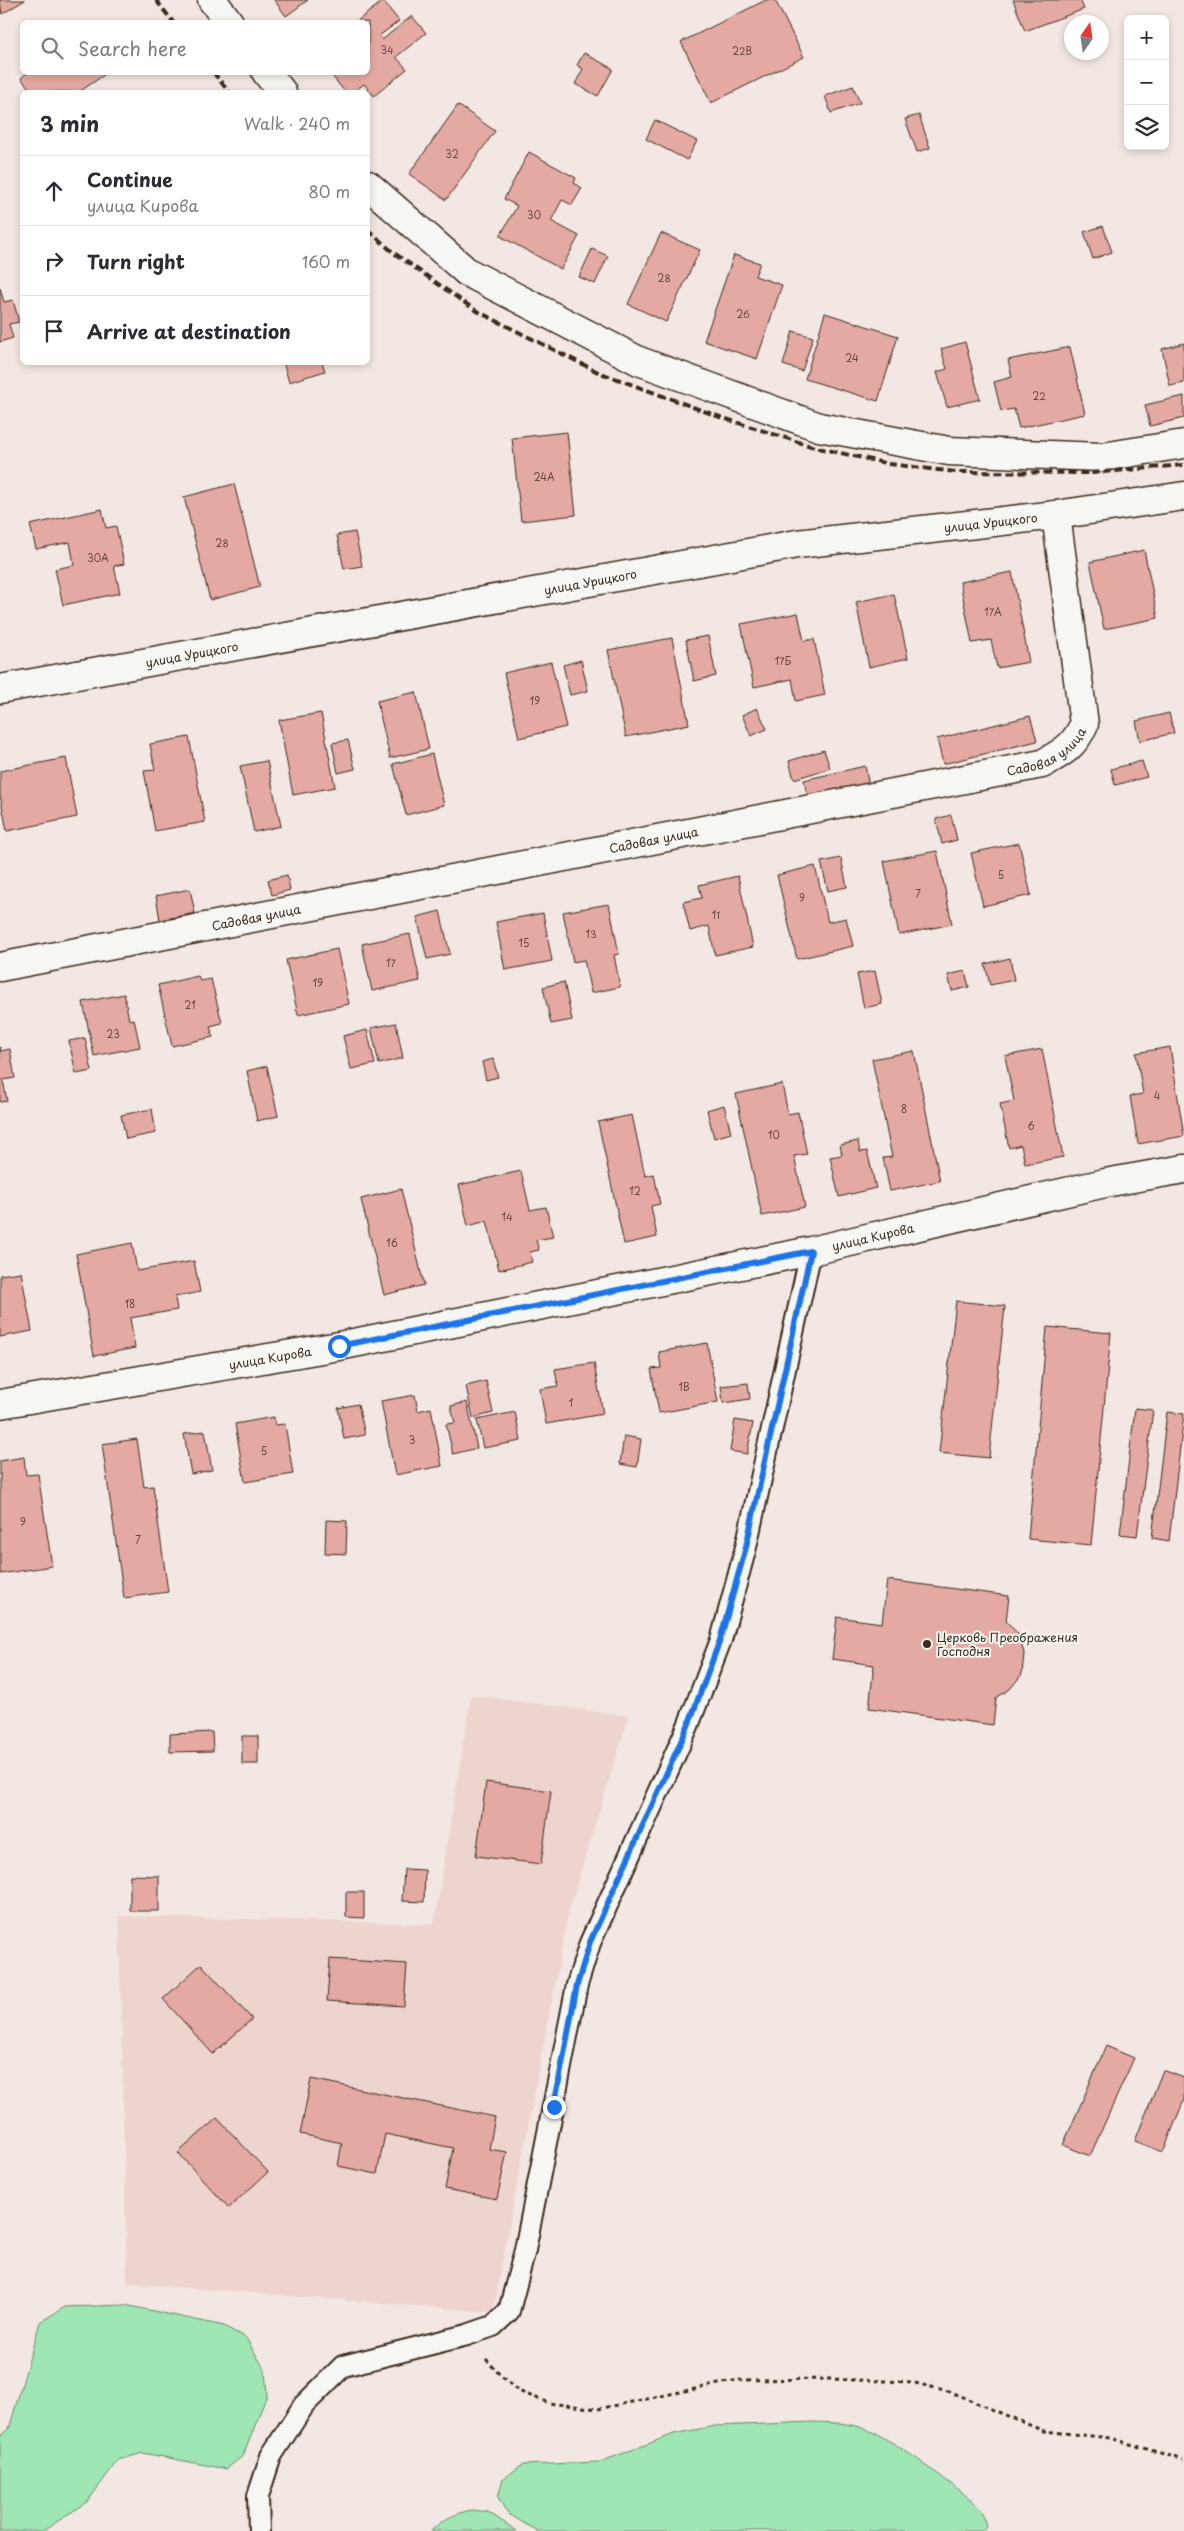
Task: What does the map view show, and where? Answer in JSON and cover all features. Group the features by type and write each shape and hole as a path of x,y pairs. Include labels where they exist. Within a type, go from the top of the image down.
{"street":[{"path":"212,0 227,20"},
{"path":"268,75 280,90"},
{"path":"370,187 467,272 639,361 820,427 949,451 1102,457 1184,444"},
{"name":"улица Урицкого","path":"0,689 798,544 1056,514 1184,496"},
{"name":"Садовая улица","path":"0,967 1042,764 1066,751 1078,737 1084,724 1056,514"},
{"name":"улица Кирова","path":"0,1404 339,1346 811,1251 1105,1183 1184,1168"}],"lane":[{"path":"259,2531 258,2496 271,2456 304,2405 343,2366 467,2335 493,2326 509,2311 514,2296 554,2107 577,1985 590,1942 688,1726 720,1640 746,1547 811,1251"}],"path":[{"path":"467,2335 500,2375 518,2391 548,2403 598,2409 738,2380 831,2379 911,2382 948,2391 1044,2430 1110,2438 1184,2460"}],"shaded area":[{"path":"471,1695 629,1716 569,1910 493,2312 127,2283 119,1916 434,1924"}],"green space":[{"path":"125,2305 224,2326 246,2338 265,2370 267,2395 243,2456 226,2469 143,2453 118,2460 88,2501 43,2531 0,2531 0,2437 9,2429 40,2322 65,2307"},
{"path":"814,2422 854,2425 888,2440 973,2501 982,2512 986,2526 982,2531 537,2531 507,2513 498,2497 503,2478 523,2465 600,2462 674,2434 715,2426"},
{"path":"471,2510 488,2512 517,2531 431,2531 449,2518"}],"building":[{"path":"0,0 25,0 2,14"},
{"path":"274,0 308,0 286,16"},
{"path":"766,0 775,0 804,57 711,103 681,42"},
{"path":"1013,0 1080,0 1084,9 1025,31"},
{"path":"383,1 399,21 379,36 382,40 412,16 426,33 396,57 407,69 374,96 364,84 356,90 343,90 331,75 370,75 370,20 359,20"},
{"path":"584,53 613,69 598,96 575,84 583,69 577,65"},
{"path":"24,75 104,75 82,90 30,90 21,78"},
{"path":"853,86 860,103 831,113 825,96"},
{"path":"458,105 495,131 446,200 409,174"},
{"path":"919,115 930,148 917,152 905,119"},
{"path":"655,120 697,141 687,160 646,139"},
{"path":"529,152 576,178 574,183 582,188 572,205 562,200 551,221 579,236 561,269 500,236 517,206 504,199"},
{"path":"1103,226 1112,252 1093,259 1084,232"},
{"path":"661,233 700,250 666,322 628,304"},
{"path":"592,249 608,256 595,284 579,277"},
{"path":"734,255 760,263 755,276 782,285 757,359 704,341"},
{"path":"0,288 4,302 13,300 19,322 9,324 13,338 0,342"},
{"path":"825,313 898,336 878,401 805,379"},
{"path":"793,331 813,337 802,371 783,365"},
{"path":"965,342 980,399 947,407 937,372 947,369 941,349"},
{"path":"1184,343 1184,383 1170,386 1162,349"},
{"path":"1070,347 1085,414 1019,428 1014,409 1001,411 994,382 1012,377 1008,360"},
{"path":"284,365 323,365 325,371 289,382"},
{"path":"1184,396 1184,418 1150,426 1145,405"},
{"path":"567,432 576,515 521,521 512,438"},
{"path":"234,484 260,587 210,600 184,497"},
{"path":"102,509 106,528 116,526 124,564 114,566 120,593 63,605 55,569 74,565 70,542 36,549 30,525"},
{"path":"355,532 362,566 344,569 337,535"},
{"path":"1144,550 1158,618 1104,629 1090,562"},
{"path":"1012,572 1029,662 997,668 991,640 972,643 960,582"},
{"path":"894,594 908,658 869,667 856,602"},
{"path":"798,613 804,641 814,639 825,695 796,701 792,679 754,687 741,624"},
{"path":"708,636 716,676 694,681 686,640"},
{"path":"672,638 689,724 626,737 608,650"},
{"path":"581,660 588,691 570,695 563,665"},
{"path":"551,662 566,727 519,738 504,673"},
{"path":"416,692 429,749 390,758 377,701"},
{"path":"757,708 767,729 751,736 742,715"},
{"path":"321,713 335,787 293,795 279,720"},
{"path":"1169,713 1174,733 1140,741 1136,721"},
{"path":"1030,716 1037,741 943,764 937,739"},
{"path":"189,737 205,822 155,831 144,771 155,770 150,744"},
{"path":"348,740 355,769 338,773 332,743"},
{"path":"824,750 830,768 794,779 789,761"},
{"path":"432,754 444,805 406,815 393,764"},
{"path":"66,758 77,817 7,831 0,795 0,771"},
{"path":"267,761 281,826 254,832 240,766"},
{"path":"1142,761 1147,777 1115,785 1111,769"},
{"path":"865,766 869,786 808,800 804,780"},
{"path":"951,815 957,840 942,844 936,819"},
{"path":"1019,843 1031,895 983,906 971,853"},
{"path":"937,851 952,924 899,935 884,861"},
{"path":"841,858 847,887 828,891 821,862"},
{"path":"815,866 828,922 846,918 853,946 797,959 777,875"},
{"path":"287,875 290,890 272,895 268,880"},
{"path":"738,876 753,947 715,955 709,926 690,931 683,902 702,898 699,885"},
{"path":"190,889 195,913 160,920 156,896"},
{"path":"609,904 619,954 614,955 620,987 591,993 584,960 573,962 563,912"},
{"path":"440,911 450,954 427,959 417,917"},
{"path":"543,913 552,961 505,970 496,922"},
{"path":"410,934 420,981 372,991 362,944"},
{"path":"337,949 349,1004 298,1015 286,960"},
{"path":"1010,958 1014,980 990,985 985,964"},
{"path":"875,971 882,1004 864,1008 857,974"},
{"path":"965,971 969,987 952,991 948,975"},
{"path":"198,976 200,981 211,979 222,1023 210,1026 213,1037 172,1046 158,985"},
{"path":"564,982 572,1020 551,1024 543,987"},
{"path":"124,994 129,1020 134,1019 140,1047 94,1056 83,1002"},
{"path":"396,1023 403,1058 379,1064 371,1028"},
{"path":"367,1030 375,1064 351,1069 343,1036"},
{"path":"85,1038 92,1071 76,1074 69,1041"},
{"path":"0,1047 1,1051 10,1049 15,1078 3,1080 7,1101 0,1102"},
{"path":"1170,1047 1184,1136 1138,1144 1130,1096 1143,1094 1136,1053"},
{"path":"1042,1049 1063,1157 1025,1164 1021,1145 1009,1148 1000,1104 1014,1101 1005,1056"},
{"path":"914,1051 940,1181 890,1191 883,1158 892,1157 872,1059"},
{"path":"493,1059 498,1077 486,1080 482,1062"},
{"path":"267,1066 278,1116 257,1121 247,1071"},
{"path":"782,1084 788,1114 798,1112 807,1154 794,1156 805,1207 762,1216 736,1094"},
{"path":"724,1105 731,1133 714,1138 707,1110"},
{"path":"152,1109 156,1133 126,1139 121,1115"},
{"path":"632,1115 645,1176 654,1174 660,1204 651,1206 657,1237 624,1244 598,1122"},
{"path":"858,1141 860,1152 867,1151 876,1188 839,1197 830,1157 842,1155 840,1145"},
{"path":"521,1171 530,1210 546,1207 553,1237 536,1240 539,1250 530,1252 532,1262 499,1270 487,1221 468,1226 459,1185"},
{"path":"401,1189 424,1285 384,1295 361,1199"},
{"path":"132,1243 137,1271 194,1261 200,1292 175,1297 177,1310 130,1318 135,1348 94,1356 76,1254"},
{"path":"21,1272 32,1331 0,1337 0,1275"},
{"path":"956,1301 1005,1306 989,1458 939,1453"},
{"path":"1047,1327 1111,1333 1091,1545 1028,1539"},
{"path":"707,1343 718,1402 659,1413 651,1369 661,1368 659,1352"},
{"path":"594,1363 603,1414 546,1424 540,1389 558,1386 555,1369"},
{"path":"486,1381 493,1413 473,1418 466,1386"},
{"path":"748,1383 750,1399 723,1403 721,1386"},
{"path":"415,1395 418,1411 431,1408 442,1466 395,1475 381,1401"},
{"path":"467,1402 477,1448 453,1454 446,1424 455,1423 451,1406"},
{"path":"358,1404 365,1435 344,1439 338,1408"},
{"path":"1135,1408 1153,1410 1137,1536 1120,1534"},
{"path":"515,1412 521,1441 483,1448 477,1420"},
{"path":"1167,1412 1184,1414 1169,1541 1152,1538"},
{"path":"274,1417 275,1425 285,1424 293,1474 245,1482 235,1424"},
{"path":"735,1420 753,1423 747,1454 730,1451"},
{"path":"205,1431 212,1470 191,1474 184,1434"},
{"path":"624,1436 641,1439 637,1467 620,1464"},
{"path":"137,1439 144,1487 153,1486 168,1592 124,1598 102,1444"},
{"path":"24,1457 26,1475 38,1474 52,1566 0,1574 0,1461"},
{"path":"326,1520 347,1521 346,1554 325,1553"},
{"name":"Церковь Преображения Господня","path":"887,1580 1009,1596 1006,1621 1018,1634 1024,1653 1022,1674 1010,1689 996,1698 993,1725 869,1708 874,1665 832,1659 837,1617 882,1623"},
{"path":"212,1732 213,1751 170,1752 170,1734"},
{"path":"242,1736 258,1736 258,1764 242,1764"},
{"path":"486,1782 551,1791 541,1864 476,1856"},
{"path":"404,1869 425,1870 424,1902 402,1901"},
{"path":"130,1875 159,1876 159,1911 130,1911"},
{"path":"346,1892 364,1892 364,1918 346,1917"},
{"path":"330,1959 407,1964 404,2006 327,2001"},
{"path":"201,1964 252,2019 213,2054 163,1999"},
{"path":"1106,2046 1134,2058 1090,2156 1063,2145"},
{"path":"1163,2070 1184,2078 1184,2100 1163,2152 1135,2141"},
{"path":"311,2079 495,2117 489,2149 507,2152 497,2199 445,2189 453,2148 385,2134 377,2174 338,2166 342,2143 300,2134"},
{"path":"217,2118 268,2172 229,2208 178,2153"}],"railway":[{"path":"156,0 171,20"},
{"path":"215,75 227,90"},
{"path":"370,232 394,253 475,310 598,372 720,417 814,447 889,464 955,472 1092,473 1184,465"}],"place":[{"name":"Церковь Преображения Господня","path":"927,1644"}],"route":[{"path":"339,1346 811,1251 746,1547 720,1640 688,1726 590,1942 577,1985 554,2107"}]}
